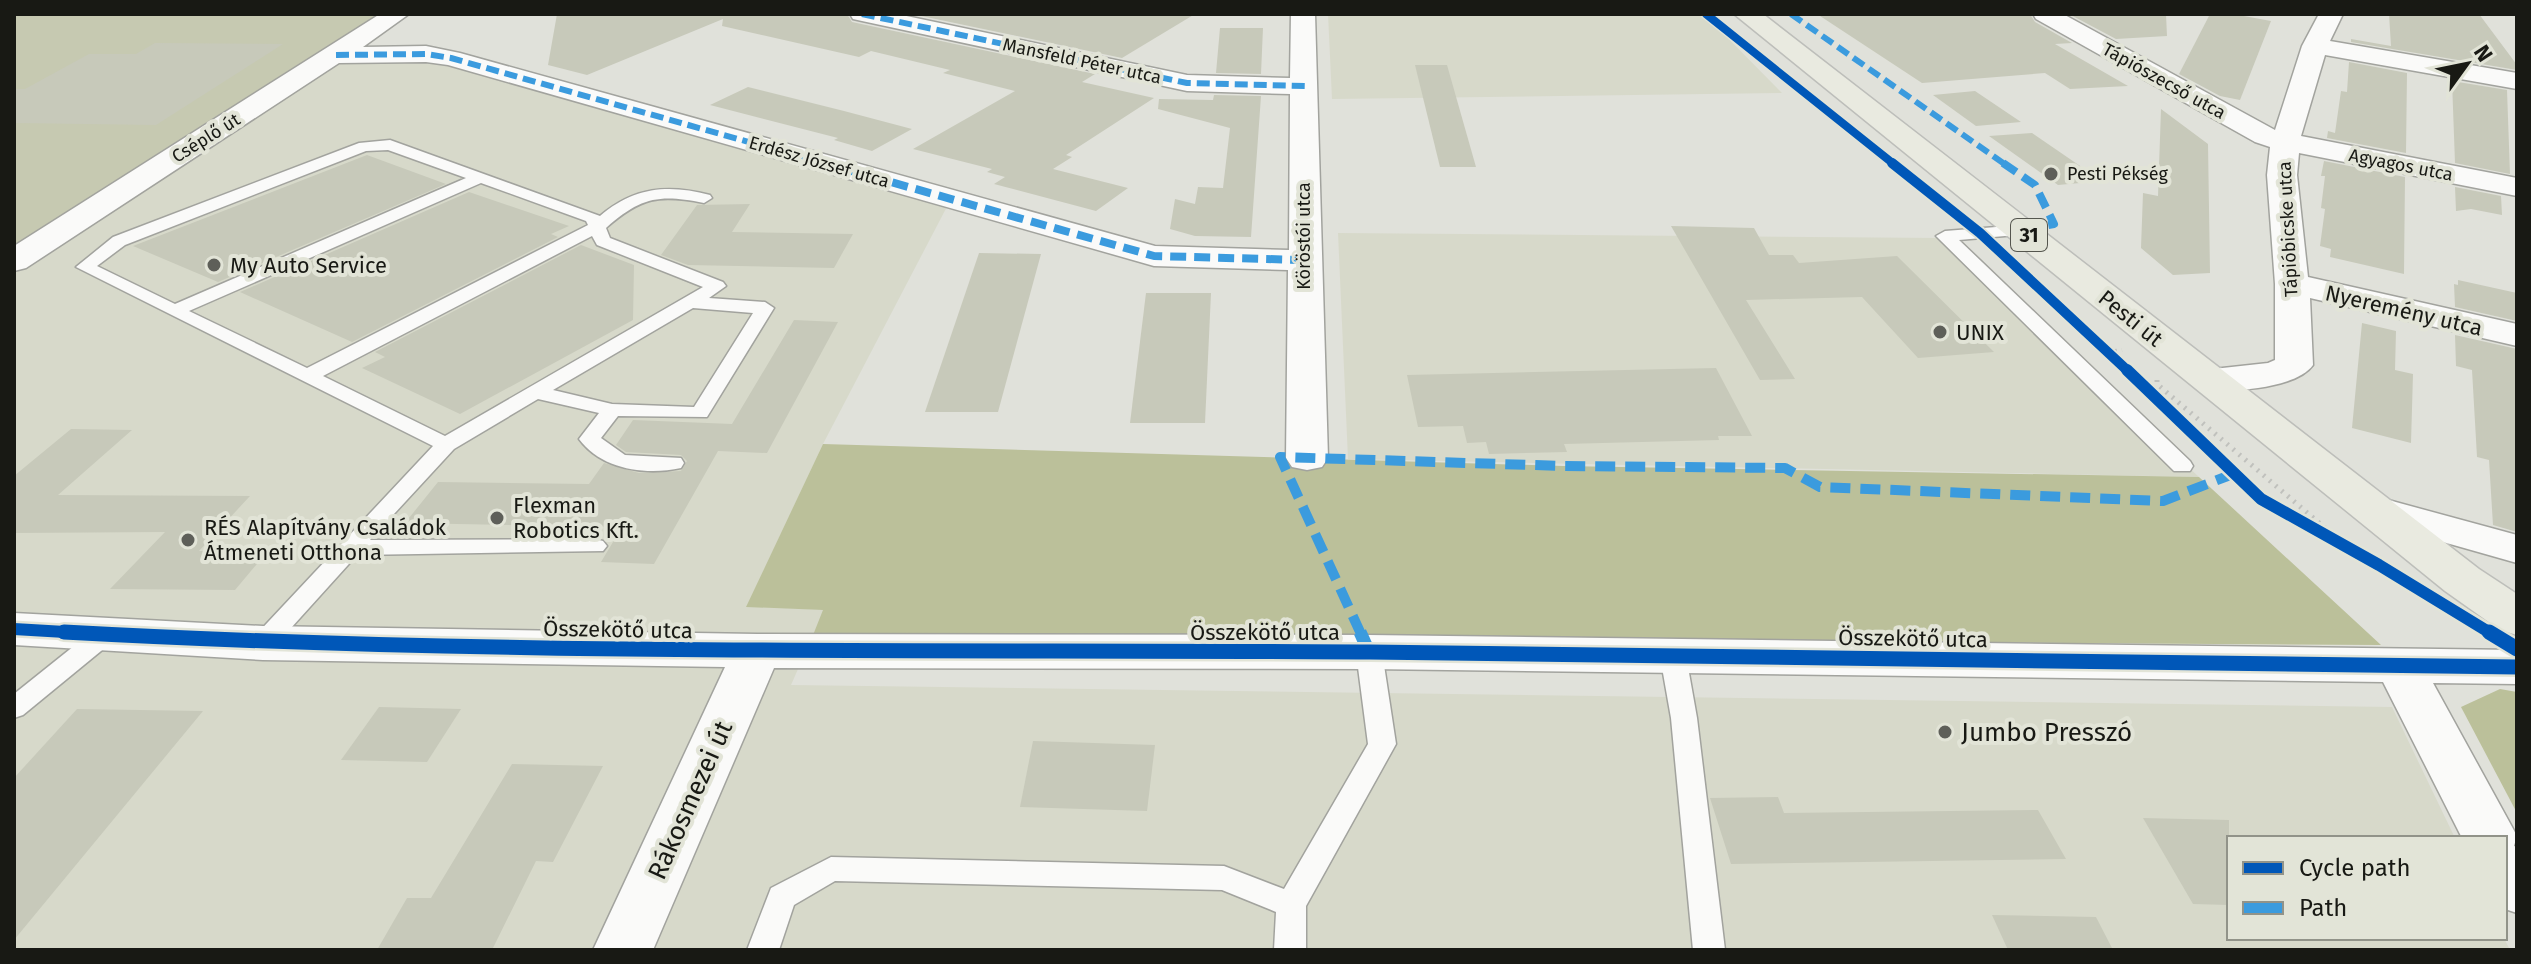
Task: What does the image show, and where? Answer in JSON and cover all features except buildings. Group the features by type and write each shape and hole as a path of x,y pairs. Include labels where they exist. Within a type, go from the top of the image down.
{"main road":[{"name":"Pesti út","path":"1747,14 2370,508 2462,580 2517,618"}],"street":[{"name":"Cséplő út","path":"14,261 397,14"},
{"name":"Mansfeld Péter utca","path":"862,14 1187,83 1305,86"},
{"name":"Köröstói utca","path":"1303,14 1307,458"},
{"name":"Tápiószecső utca","path":"2045,14 2248,128 2285,142"},
{"name":"Tápióbicske utca","path":"2208,379 2275,374 2294,365 2292,284 2282,175 2285,142 2315,46 2331,14"},
{"path":"2315,46 2517,81"},
{"name":"Erdész József utca","path":"336,55 426,54 451,58 1154,256 1303,260"},
{"name":"Agyagos utca","path":"2285,142 2517,187"},
{"name":"Nyeremény utca","path":"2292,284 2517,335"},
{"path":"2370,508 2517,549"},
{"name":"Összekötő utca","path":"14,629 263,643 757,651 1369,652 2517,667"},
{"name":"Rákosmezei út","path":"623,950 757,651"},
{"path":"2398,664 2489,836"},
{"path":"2507,870 2517,889"}],"lane":[{"path":"263,643 446,444 717,286 603,241 593,218 390,145 364,146 119,241 85,267 446,444"},
{"path":"174,311 481,177"},
{"path":"307,376 597,227 620,206 638,196 673,191 704,198"},
{"path":"2022,230 1945,236 2182,466"},
{"path":"536,392 612,410 700,413 765,308 690,302"},
{"path":"612,410 590,439 602,454 615,461 673,463"},
{"path":"351,548 595,546"},
{"path":"14,708 103,636"},
{"path":"1290,950 1291,905 1382,744 1369,652"},
{"path":"1673,656 1684,718 1709,950"},
{"path":"763,950 782,897 831,869 1224,878 1291,905"}],"path":[{"path":"2096,341 2119,363"},
{"path":"2142,385 2176,419"},
{"path":"2286,513 2357,552"}],"shaded area":[{"path":"1328,14 1704,14 1782,93 1332,99"},
{"path":"426,54 951,199 823,444 747,606 824,610 791,685 2392,707 2454,836 2227,836 2227,940 2505,940 2510,950 14,950 14,271 336,55"},
{"path":"1338,233 1941,238 2199,477 1348,459"}],"green space":[{"path":"14,14 397,14 14,261"},
{"path":"823,444 1563,466 2199,477 2381,645 813,635 823,610 746,607"},
{"path":"2500,689 2517,692 2517,813 2461,707"}],"marked path":[{"path":"862,14 1187,83 1305,86"},
{"path":"1791,14 2035,185 2054,224 2022,230"},
{"path":"336,55 426,54 451,58 1154,256 1303,260"},
{"path":"1369,652 1280,457 1563,466 1785,468 1820,487 2163,501 2233,474"}],"cycle path":[{"path":"1706,14 1980,233 2052,297 2261,499 2379,565 2517,649"},
{"path":"14,629 263,643 757,651 1369,652 2517,667"}],"place":[{"name":"Pesti Pékség","path":"2051,174"},
{"name":"My Auto Service","path":"214,265"},
{"name":"UNIX","path":"1940,332"},
{"name":"Flexman Robotics Kft.","path":"497,518"},
{"name":"RÉS Alapítvány Családok Átmeneti Otthona","path":"188,540"},
{"name":"Jumbo Presszó","path":"1945,732"}]}
